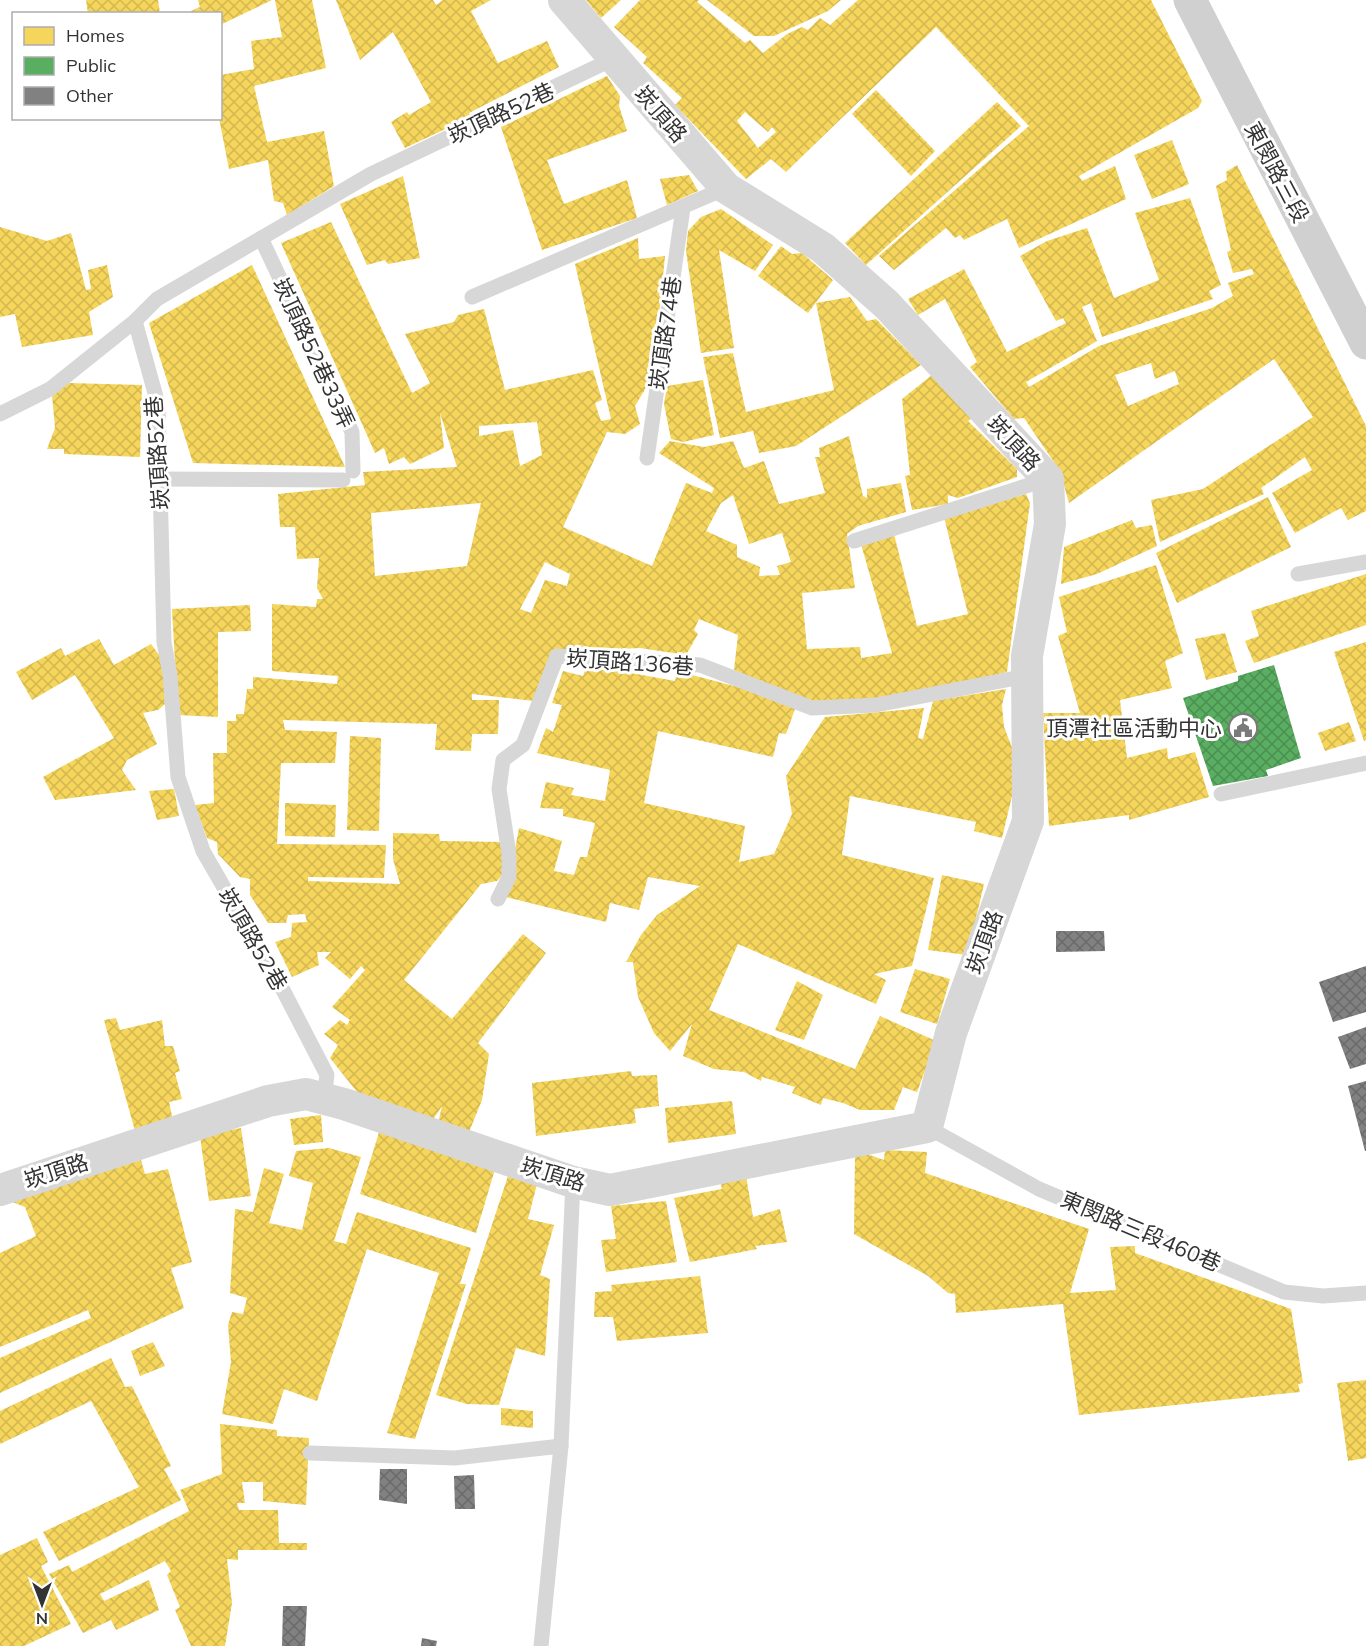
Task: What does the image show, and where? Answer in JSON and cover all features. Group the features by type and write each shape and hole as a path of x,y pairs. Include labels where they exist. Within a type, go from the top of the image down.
{"main road":[{"name":"東閔路三段","path":"1190,0 1366,343"}],"street":[{"name":"崁頂路","path":"0,1190 268,1101 306,1094 324,1098 573,1182 610,1190 927,1127 951,1033 1028,821 1027,656 1050,524 1047,479 887,305 822,248 726,188 564,0"}],"lane":[{"name":"崁頂路52巷","path":"324,1098 327,1075 283,990 203,851 178,777 170,675 164,642 158,404 135,321 157,299 371,174 614,59"},
{"path":"472,297 726,188"},
{"name":"崁頂路74巷","path":"647,459 683,208"},
{"name":"崁頂路52巷33弄","path":"160,479 348,476 352,432 261,238"},
{"path":"0,414 50,389 135,321"},
{"path":"854,541 1047,479"},
{"path":"1298,574 1366,562"},
{"name":"崁頂路136巷","path":"498,899 509,877 509,854 499,789 503,760 522,745 557,656 700,665 812,708 876,705 1027,676"},
{"path":"1221,794 1366,763"},
{"name":"東閔路三段460巷","path":"927,1127 1039,1189 1284,1292 1323,1296 1366,1293"},
{"path":"541,1646 561,1446 573,1182"},
{"path":"310,1453 455,1458 561,1446"}],"building: Homes":[{"path":"86,0 158,0 160,12 88,12"},
{"path":"198,0 272,0 222,24 222,12 191,12 200,7"},
{"path":"275,0 312,0 326,68 254,86 267,142 324,131 334,186 287,215 283,203 274,201 268,160 229,169 219,120 222,120 222,75 254,69 251,41 282,37"},
{"path":"336,0 433,0 436,5 443,0 491,0 471,11 498,63 547,41 559,67 469,113 471,117 405,148 391,122 431,102 393,32 360,60"},
{"path":"586,0 621,0 601,18"},
{"path":"640,0 699,0 697,2 745,43 750,40 763,53 787,34 802,27 808,30 820,18 830,25 858,0 1151,0 1202,101 1198,108 1079,176 1082,181 1115,166 1126,199 1019,248 1007,219 964,240 960,235 955,238 946,228 894,270 879,256 1029,126 936,27 786,172 771,159 746,179 675,105 682,98 643,63 647,57 614,27","holes":["745,112 768,132 772,127 776,132 758,148 737,121"]},
{"path":"707,0 841,0 828,11 774,36 754,36"},
{"path":"607,76 620,96 619,106 627,131 547,160 564,204 627,180 637,218 542,250 501,127"},
{"path":"876,90 935,151 911,176 852,114"},
{"path":"997,102 1021,126 866,265 845,243"},
{"path":"1172,140 1189,184 1152,199 1134,155"},
{"path":"1237,165 1366,426 1366,511 1348,520 1341,508 1295,533 1272,493 1312,470 1305,457 1261,488 1264,494 1160,542 1151,500 1203,489 1313,417 1274,359 1069,503 1060,471 1024,418 1014,419 970,367 977,362 945,299 918,315 908,299 964,269 1007,352 1066,323 1063,318 1056,321 1020,256 1047,241 1087,228 1114,298 1159,280 1135,213 1190,198 1221,285 1209,291 1213,299 1102,337 1091,303 1082,307 1097,341 1026,382 1029,387 1099,346 1212,308 1233,296 1228,283 1254,274 1252,269 1233,273 1227,252 1231,250 1216,186 1227,180 1226,172","holes":["1151,363 1155,379 1175,371 1179,384 1128,406 1115,375"]},
{"path":"689,175 698,191 667,205 660,179"},
{"path":"403,176 420,258 388,264 385,260 367,265 340,204"},
{"path":"721,209 773,245 755,271 719,250 734,348 701,353 686,251 688,231 701,217"},
{"path":"331,222 412,393 430,383 405,334 454,322 458,315 484,309 505,390 593,370 602,400 595,403 601,421 611,419 575,264 638,238 639,259 665,256 653,376 635,406 640,424 625,434 607,432 563,527 652,566 686,483 712,493 714,488 659,453 670,441 704,447 733,441 744,468 764,461 779,504 825,493 815,457 820,457 819,448 849,436 863,496 867,498 867,489 901,483 906,512 858,526 847,534 855,588 802,593 807,649 860,647 861,658 892,653 861,544 894,534 917,626 968,614 944,517 1026,494 1030,503 1007,672 936,689 868,700 814,703 734,670 738,635 699,619 694,630 698,634 686,655 640,648 554,652 534,701 472,694 472,700 499,700 498,734 472,734 471,751 435,750 437,724 283,720 285,730 337,732 335,763 281,763 277,844 386,845 384,878 308,877 308,881 400,884 393,859 393,833 439,834 440,841 503,842 502,875 497,881 481,884 404,980 452,1019 523,934 546,953 478,1043 489,1054 482,1100 467,1137 437,1128 442,1106 430,1124 361,1097 330,1058 338,1045 324,1034 340,1020 347,1025 350,1020 332,1007 365,970 361,966 350,979 325,958 331,952 317,952 319,965 292,977 275,942 291,937 292,923 307,922 305,914 288,915 286,923 268,923 250,895 250,879 240,877 218,854 217,842 207,838 195,805 214,803 213,753 227,753 227,721 236,721 236,714 244,714 247,689 253,689 253,677 337,684 338,676 272,671 272,604 316,607 317,599 323,599 317,588 319,558 297,559 295,527 280,527 278,494 365,485 363,472 457,467 440,413 444,448 410,464 404,457 389,464 384,448 375,453 281,243","holes":["537,422 542,455 520,466 513,430 479,436 479,426","733,495 749,544 782,533 791,562 777,566 780,575 759,576 760,567 737,557 737,545 706,531 721,503","481,503 467,566 375,576 371,513","545,562 570,574 567,586 545,580 531,613 520,609"]},
{"path":"0,227 47,241 71,233 86,290 91,289 88,270 107,265 113,297 89,312 93,335 22,347 15,314 0,317"},
{"path":"781,246 792,254 802,253 833,280 808,313 758,276"},
{"path":"252,265 345,467 193,463 149,323"},
{"path":"850,297 867,321 876,319 921,365 796,446 759,453 753,431 720,438 703,357 733,353 746,412 834,390 816,303"},
{"path":"932,375 974,417 968,421 1017,469 1017,477 958,498 948,495 948,504 912,510 905,476 910,475 902,399"},
{"path":"703,380 714,435 683,442 671,439 664,404 667,386"},
{"path":"69,383 142,385 140,457 64,454 64,449 47,449 55,428 52,395"},
{"path":"1268,497 1291,547 1177,603 1156,553"},
{"path":"1132,520 1136,528 1152,525 1157,546 1097,574 1061,584 1064,547"},
{"path":"1156,565 1183,653 1165,661 1172,688 1120,700 1127,758 1167,748 1168,759 1195,752 1209,797 1129,820 1129,815 1049,826 1043,713 1080,713 1058,636 1067,632 1059,597"},
{"path":"1366,574 1366,625 1254,663 1245,641 1259,636 1251,611"},
{"path":"250,605 251,631 218,632 218,717 178,715 172,609"},
{"path":"1225,633 1237,672 1206,680 1195,639"},
{"path":"99,639 114,665 151,644 162,659 165,704 158,710 143,713 157,744 127,760 122,770 136,790 55,800 43,777 114,738 75,675 32,700 16,672 61,648 65,656"},
{"path":"1366,642 1366,740 1364,741 1334,652"},
{"path":"587,665 675,681 677,671 764,694 795,709 786,734 779,733 773,757 658,731 644,803 745,826 739,862 774,854 792,814 786,776 825,717 924,708 918,738 923,739 933,701 1006,689 1002,705 1004,727 1015,755 1017,775 1002,838 974,831 976,822 850,796 842,855 934,878 912,966 874,974 886,980 876,1004 738,944 709,1010 855,1069 880,1016 936,1041 917,1092 903,1087 894,1110 860,1110 823,1098 821,1105 792,1093 795,1087 762,1077 761,1081 744,1072 714,1069 683,1056 692,1024 670,1051 654,1033 638,997 633,962 626,962 641,935 657,915 700,886 648,877 639,910 610,903 606,922 506,897 519,828 562,841 554,871 574,875 580,857 587,857 595,823 563,816 563,809 540,808 546,782 574,788 571,795 605,801 610,770 537,753 546,728 553,732 562,705 552,703 563,671 583,676"},
{"path":"1349,722 1356,741 1325,751 1318,733"},
{"path":"350,736 381,738 379,831 347,830"},
{"path":"174,789 179,816 157,820 149,791"},
{"path":"285,803 336,805 335,837 285,836"},
{"path":"942,875 984,884 976,918 981,918 967,955 928,950"},
{"path":"915,969 950,979 937,1024 900,1012"},
{"path":"797,981 823,995 804,1040 775,1030"},
{"path":"116,1018 120,1030 162,1020 165,1046 173,1046 180,1071 175,1073 182,1099 169,1102 174,1125 135,1131 104,1020"},
{"path":"631,1071 632,1076 657,1075 659,1106 634,1109 636,1123 536,1136 532,1083"},
{"path":"732,1101 736,1134 668,1143 665,1108"},
{"path":"321,1115 323,1142 294,1145 290,1119"},
{"path":"241,1128 251,1196 209,1201 200,1136"},
{"path":"380,1129 495,1169 476,1233 360,1194"},
{"path":"329,1148 361,1157 334,1241 346,1244 357,1212 471,1248 460,1284 466,1284 415,1439 387,1433 439,1273 367,1249 317,1401 284,1389 273,1424 222,1414 231,1362 228,1325 232,1312 243,1314 247,1298 230,1293 235,1209 253,1212 264,1168 284,1174 269,1223 302,1230 313,1183 289,1176 296,1151"},
{"path":"885,1150 927,1152 925,1173 1089,1229 1070,1293 1116,1290 1110,1247 1135,1246 1135,1253 1291,1309 1303,1383 1298,1384 1300,1392 1079,1415 1063,1304 956,1313 955,1294 948,1293 928,1276 854,1234 855,1155 864,1153 884,1160"},
{"path":"141,1160 145,1174 168,1169 192,1262 171,1268 184,1308 0,1393 0,1358 91,1318 88,1310 0,1347 0,1253 36,1236 25,1207 10,1201"},
{"path":"508,1176 537,1184 528,1219 554,1225 540,1275 550,1279 545,1356 516,1348 499,1405 467,1404 436,1395"},
{"path":"746,1176 753,1217 780,1209 787,1242 755,1246 757,1249 690,1262 674,1198 722,1189 720,1181"},
{"path":"666,1201 677,1262 606,1272 601,1240 616,1239 611,1206"},
{"path":"700,1276 708,1333 617,1341 613,1317 594,1317 595,1292 612,1291 611,1285"},
{"path":"153,1342 165,1366 140,1376 131,1351"},
{"path":"111,1358 125,1387 132,1386 171,1466 164,1469 181,1500 59,1561 43,1532 139,1487 91,1401 0,1444 0,1411"},
{"path":"1366,1380 1366,1458 1348,1461 1337,1383"},
{"path":"501,1408 533,1411 533,1428 501,1425"},
{"path":"220,1424 277,1430 277,1436 309,1438 306,1505 263,1501 263,1482 242,1482 245,1503 237,1503 239,1510 278,1510 279,1543 307,1543 307,1550 238,1550 238,1560 227,1559 232,1603 225,1646 191,1646 175,1610 180,1607 167,1575 171,1571 165,1561 100,1594 104,1601 149,1580 159,1610 116,1630 111,1620 83,1633 49,1574 69,1565 72,1572 189,1511 180,1490 222,1474"},
{"path":"37,1538 48,1562 41,1566 71,1624 24,1646 0,1646 0,1555"}],"building: Public":[{"name":"頂潭社區活動中心","path":"1274,665 1301,758 1266,770 1268,776 1213,786 1183,698 1238,681 1238,676"}],"building: Other":[{"path":"1056,931 1104,931 1105,951 1056,952"},
{"path":"1366,966 1366,1012 1333,1022 1319,982"},
{"path":"1366,1027 1366,1064 1350,1069 1338,1037"},
{"path":"1366,1081 1366,1151 1365,1151 1348,1086"},
{"path":"380,1469 407,1469 407,1504 379,1500"},
{"path":"474,1475 475,1509 455,1509 454,1476"},
{"path":"283,1606 307,1606 305,1646 282,1646"},
{"path":"422,1638 437,1641 436,1646 421,1646"}],"place":[{"name":"頂潭社區活動中心","path":"1243,728"}]}
